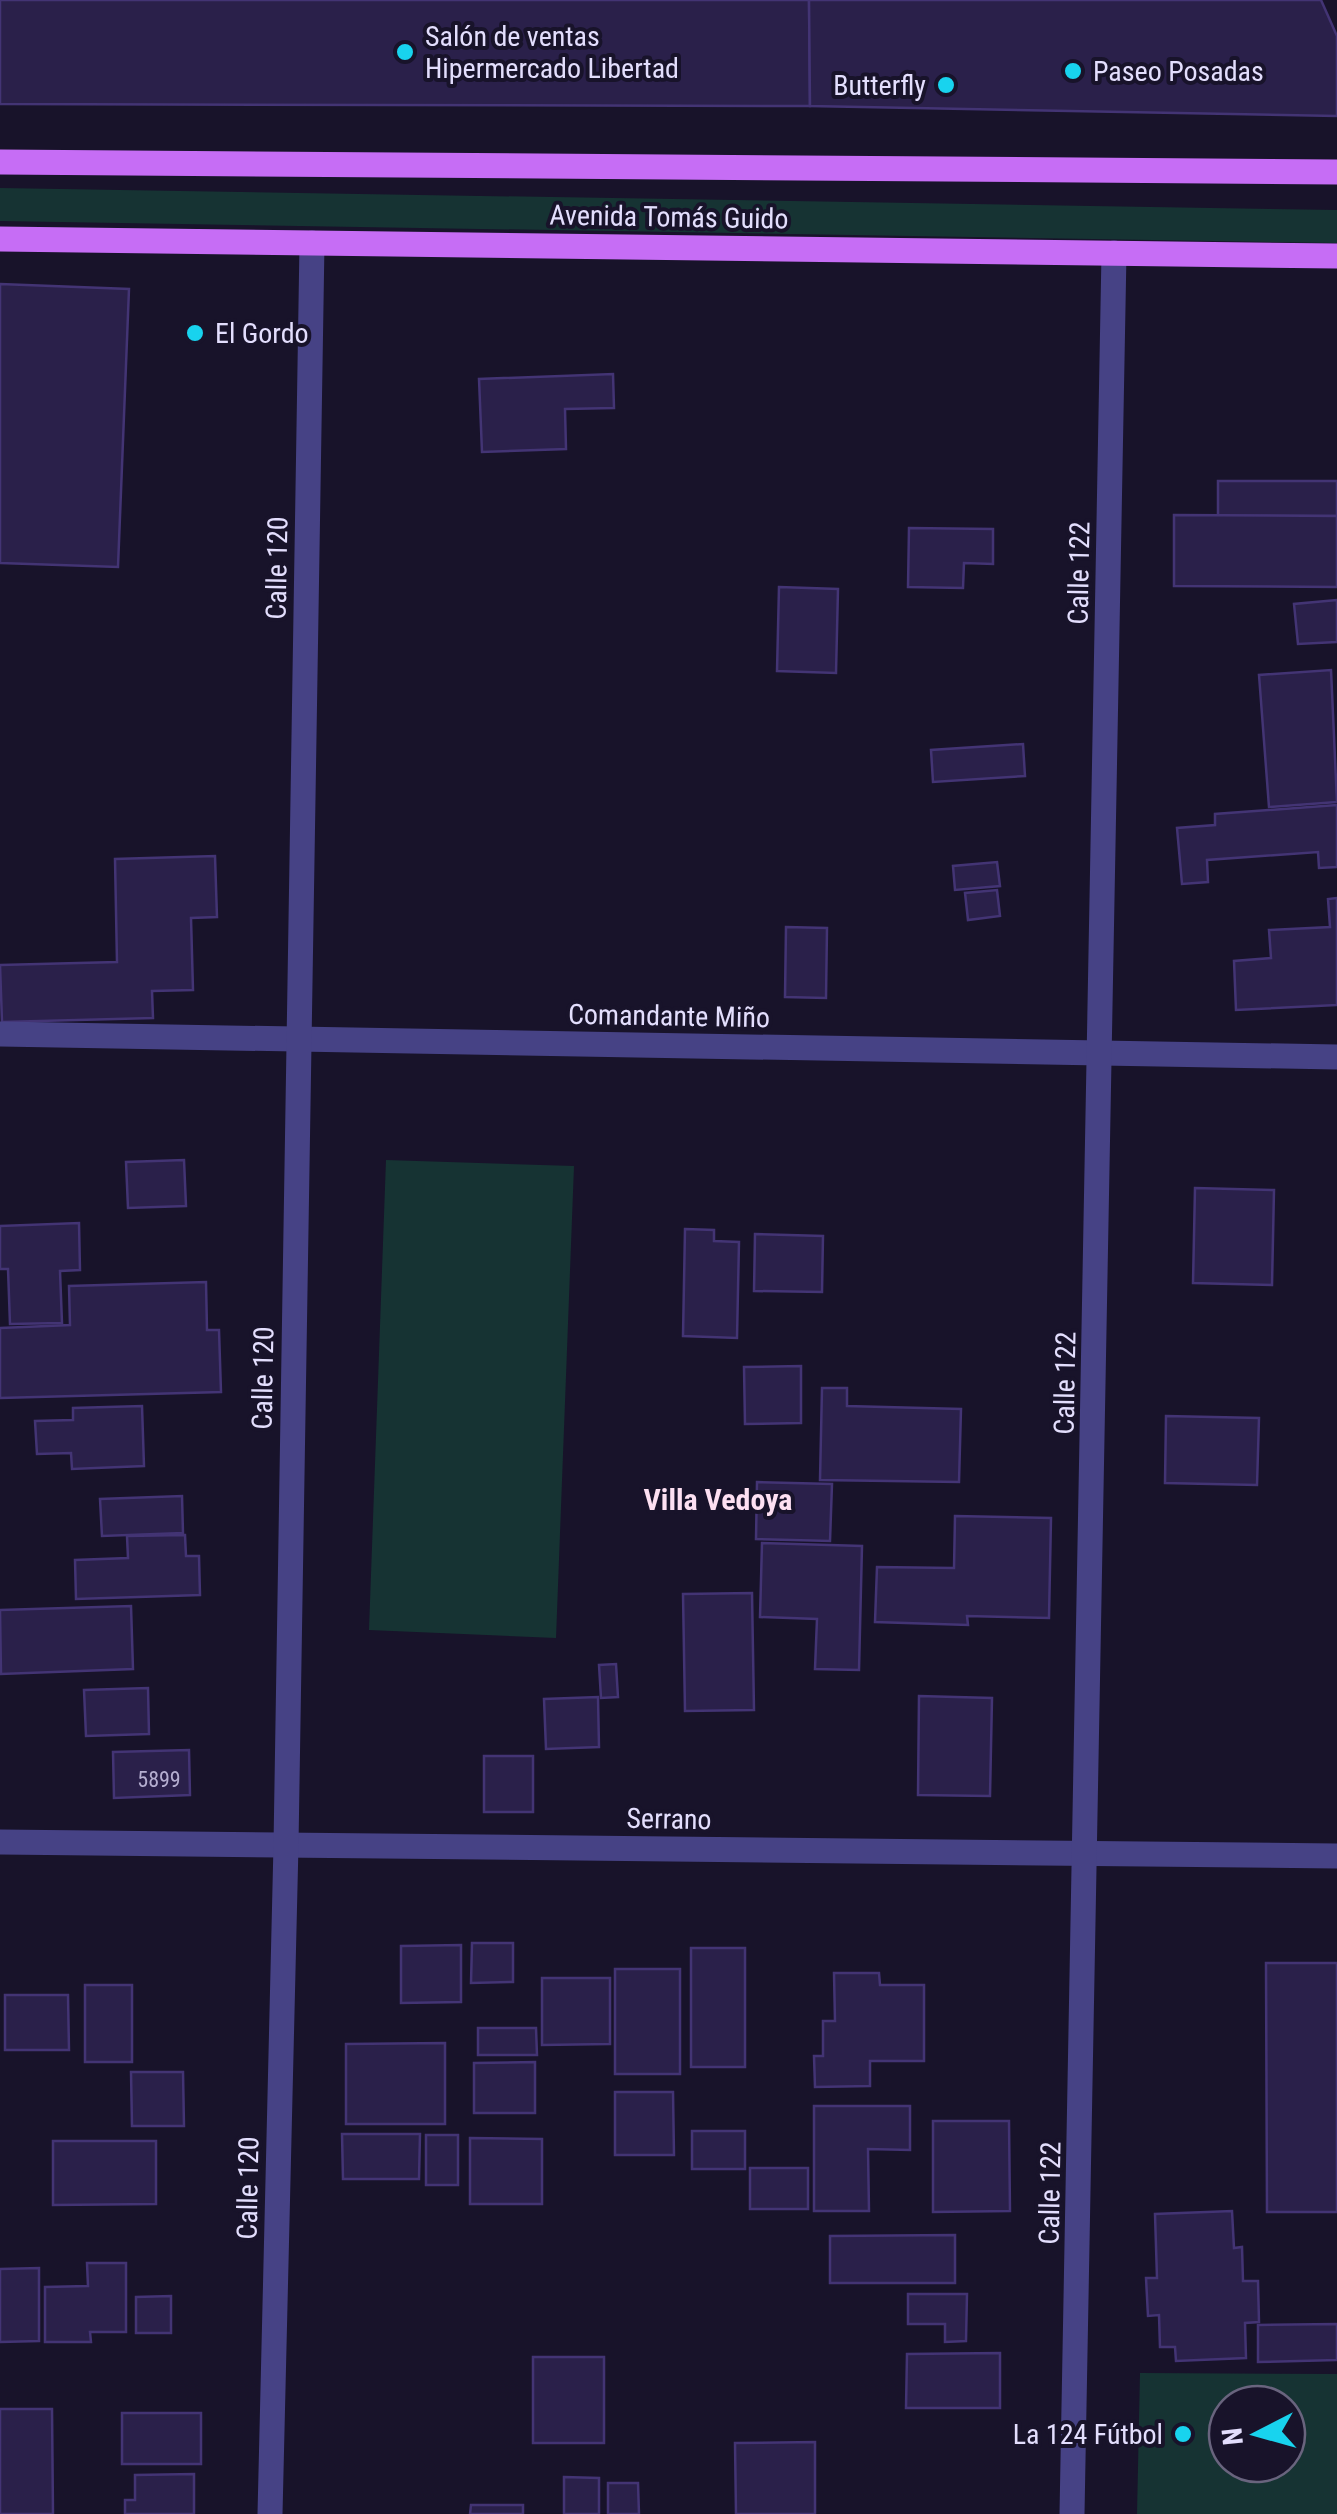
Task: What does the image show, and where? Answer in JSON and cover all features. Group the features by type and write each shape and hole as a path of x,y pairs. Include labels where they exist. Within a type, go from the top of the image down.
{"main road":[{"name":"Avenida Tomás Guido","path":"0,162 1337,172"},
{"name":"Avenida Tomás Guido","path":"0,239 1337,256"}],"street":[{"name":"Calle 120","path":"270,2514 286,1845 312,243"},
{"name":"Calle 122","path":"1072,2514 1088,1854 1114,253"},
{"name":"Comandante Miño","path":"0,1034 1337,1058"},
{"name":"Serrano","path":"0,1842 1337,1856"}],"green space":[{"path":"0,188 1337,210 1337,243 0,221"},
{"path":"386,1160 574,1166 556,1638 369,1630"},
{"name":"La 124 Fútbol","path":"1140,2373 1337,2374 1337,2514 1137,2514"}],"building":[{"name":"Salón de ventas Hipermercado Libertad","path":"0,0 809,0 810,106 0,104"},
{"name":"Paseo Posadas","path":"809,0 1321,0 1337,36 1337,116 810,106"},
{"path":"0,284 129,289 118,567 0,563"},
{"path":"613,374 614,408 565,409 566,449 482,452 479,379"},
{"path":"1218,481 1337,481 1337,516 1218,516"},
{"path":"1174,515 1337,516 1337,587 1174,586"},
{"path":"909,528 993,529 993,564 964,563 963,588 908,587"},
{"path":"779,587 838,589 836,673 777,671"},
{"path":"1337,600 1337,642 1298,644 1294,604"},
{"path":"1331,670 1337,802 1269,807 1259,675"},
{"path":"1023,744 1025,776 933,782 931,750"},
{"path":"1337,805 1337,867 1319,868 1318,852 1207,860 1208,882 1182,884 1177,828 1215,825 1215,814"},
{"path":"215,856 217,917 191,918 193,990 152,991 153,1018 2,1022 0,965 117,962 115,859"},
{"path":"997,862 1000,886 955,890 953,866"},
{"path":"997,890 1000,916 968,920 965,893"},
{"path":"1337,898 1337,1005 1236,1010 1234,961 1271,958 1269,930 1330,927 1328,899"},
{"path":"786,927 827,928 826,998 785,997"},
{"path":"184,1160 186,1206 128,1208 126,1162"},
{"path":"1195,1188 1274,1190 1272,1285 1193,1283"},
{"path":"79,1223 80,1270 60,1271 62,1323 10,1324 8,1269 0,1269 0,1226"},
{"path":"685,1229 714,1230 714,1241 739,1242 737,1338 683,1336"},
{"path":"755,1234 823,1236 822,1292 754,1291"},
{"path":"206,1282 207,1330 219,1330 221,1392 0,1398 0,1328 70,1325 69,1286"},
{"path":"801,1366 801,1423 745,1424 744,1367"},
{"path":"822,1388 847,1388 847,1406 961,1409 959,1482 820,1480"},
{"path":"142,1406 144,1466 72,1469 71,1453 37,1454 35,1421 73,1420 73,1408"},
{"path":"1166,1416 1259,1418 1257,1485 1165,1483"},
{"path":"757,1482 832,1484 830,1541 756,1539"},
{"path":"182,1496 183,1533 102,1536 100,1499"},
{"path":"955,1516 1051,1518 1049,1618 967,1616 968,1625 875,1622 877,1567 954,1568"},
{"path":"185,1535 186,1556 199,1556 200,1595 76,1599 75,1560 128,1558 127,1536"},
{"path":"762,1543 862,1546 859,1670 815,1669 817,1619 760,1617"},
{"path":"752,1593 754,1710 685,1711 683,1594"},
{"path":"131,1606 133,1669 1,1674 0,1610"},
{"path":"616,1664 618,1697 601,1698 599,1665"},
{"path":"148,1688 149,1734 86,1736 84,1690"},
{"path":"919,1696 992,1698 990,1796 918,1795"},
{"path":"598,1697 599,1747 546,1749 544,1699"},
{"path":"189,1750 190,1795 114,1798 113,1752"},
{"path":"484,1756 533,1756 533,1812 484,1812"},
{"path":"472,1943 513,1943 513,1982 471,1983"},
{"path":"461,1945 461,2002 401,2003 401,1946"},
{"path":"691,1948 745,1948 745,2067 691,2067"},
{"path":"1266,1963 1337,1963 1337,2212 1267,2212"},
{"path":"615,1969 680,1969 680,2074 615,2074"},
{"path":"834,1973 879,1973 880,1985 924,1985 924,2061 870,2061 870,2086 815,2087 814,2056 823,2056 823,2021 835,2021"},
{"path":"542,1978 610,1978 610,2044 542,2045"},
{"path":"85,1985 132,1985 132,2062 85,2062"},
{"path":"5,1995 68,1995 69,2050 5,2050"},
{"path":"478,2028 536,2028 537,2055 478,2055"},
{"path":"445,2043 445,2124 346,2124 346,2044"},
{"path":"535,2062 535,2113 474,2113 474,2063"},
{"path":"131,2072 183,2072 184,2126 132,2126"},
{"path":"615,2092 673,2092 674,2155 615,2155"},
{"path":"814,2106 910,2106 910,2150 868,2149 869,2211 814,2211"},
{"path":"933,2121 1009,2121 1010,2211 933,2212"},
{"path":"692,2131 745,2131 745,2169 692,2169"},
{"path":"342,2134 420,2134 419,2179 343,2179"},
{"path":"426,2135 458,2135 458,2185 426,2185"},
{"path":"470,2138 542,2139 542,2204 470,2204"},
{"path":"53,2141 156,2141 156,2204 53,2205"},
{"path":"750,2168 808,2168 808,2209 750,2209"},
{"path":"1232,2211 1234,2248 1242,2247 1243,2281 1258,2281 1259,2322 1245,2323 1246,2358 1176,2361 1175,2347 1160,2347 1159,2315 1148,2316 1146,2278 1157,2278 1155,2214"},
{"path":"955,2235 955,2283 830,2283 830,2236"},
{"path":"87,2263 126,2263 126,2332 90,2332 91,2342 45,2342 45,2287 88,2286"},
{"path":"39,2268 39,2341 0,2342 0,2269"},
{"path":"908,2294 967,2294 966,2341 945,2342 945,2324 908,2324"},
{"path":"171,2296 171,2333 136,2333 136,2297"},
{"path":"1337,2324 1337,2360 1258,2362 1258,2325"},
{"path":"1000,2353 1000,2408 906,2408 907,2354"},
{"path":"533,2357 604,2357 604,2443 533,2443"},
{"path":"0,2409 52,2409 53,2514 0,2514"},
{"path":"122,2413 201,2413 201,2464 122,2464"},
{"path":"815,2442 815,2514 736,2514 735,2443"},
{"path":"194,2474 194,2514 125,2514 125,2500 135,2500 135,2475"},
{"path":"564,2477 599,2478 599,2514 564,2514"},
{"path":"608,2483 638,2483 639,2514 608,2514"},
{"path":"471,2505 523,2505 523,2514 470,2514"}],"place":[{"name":"Salón de ventas Hipermercado Libertad","path":"405,52"},
{"name":"Paseo Posadas","path":"1073,71"},
{"name":"Butterfly","path":"946,85"},
{"name":"El Gordo","path":"195,333"},
{"name":"La 124 Fútbol","path":"1183,2434"}],"district":[{"name":"Villa Vedoya","path":"718,1499"}]}
